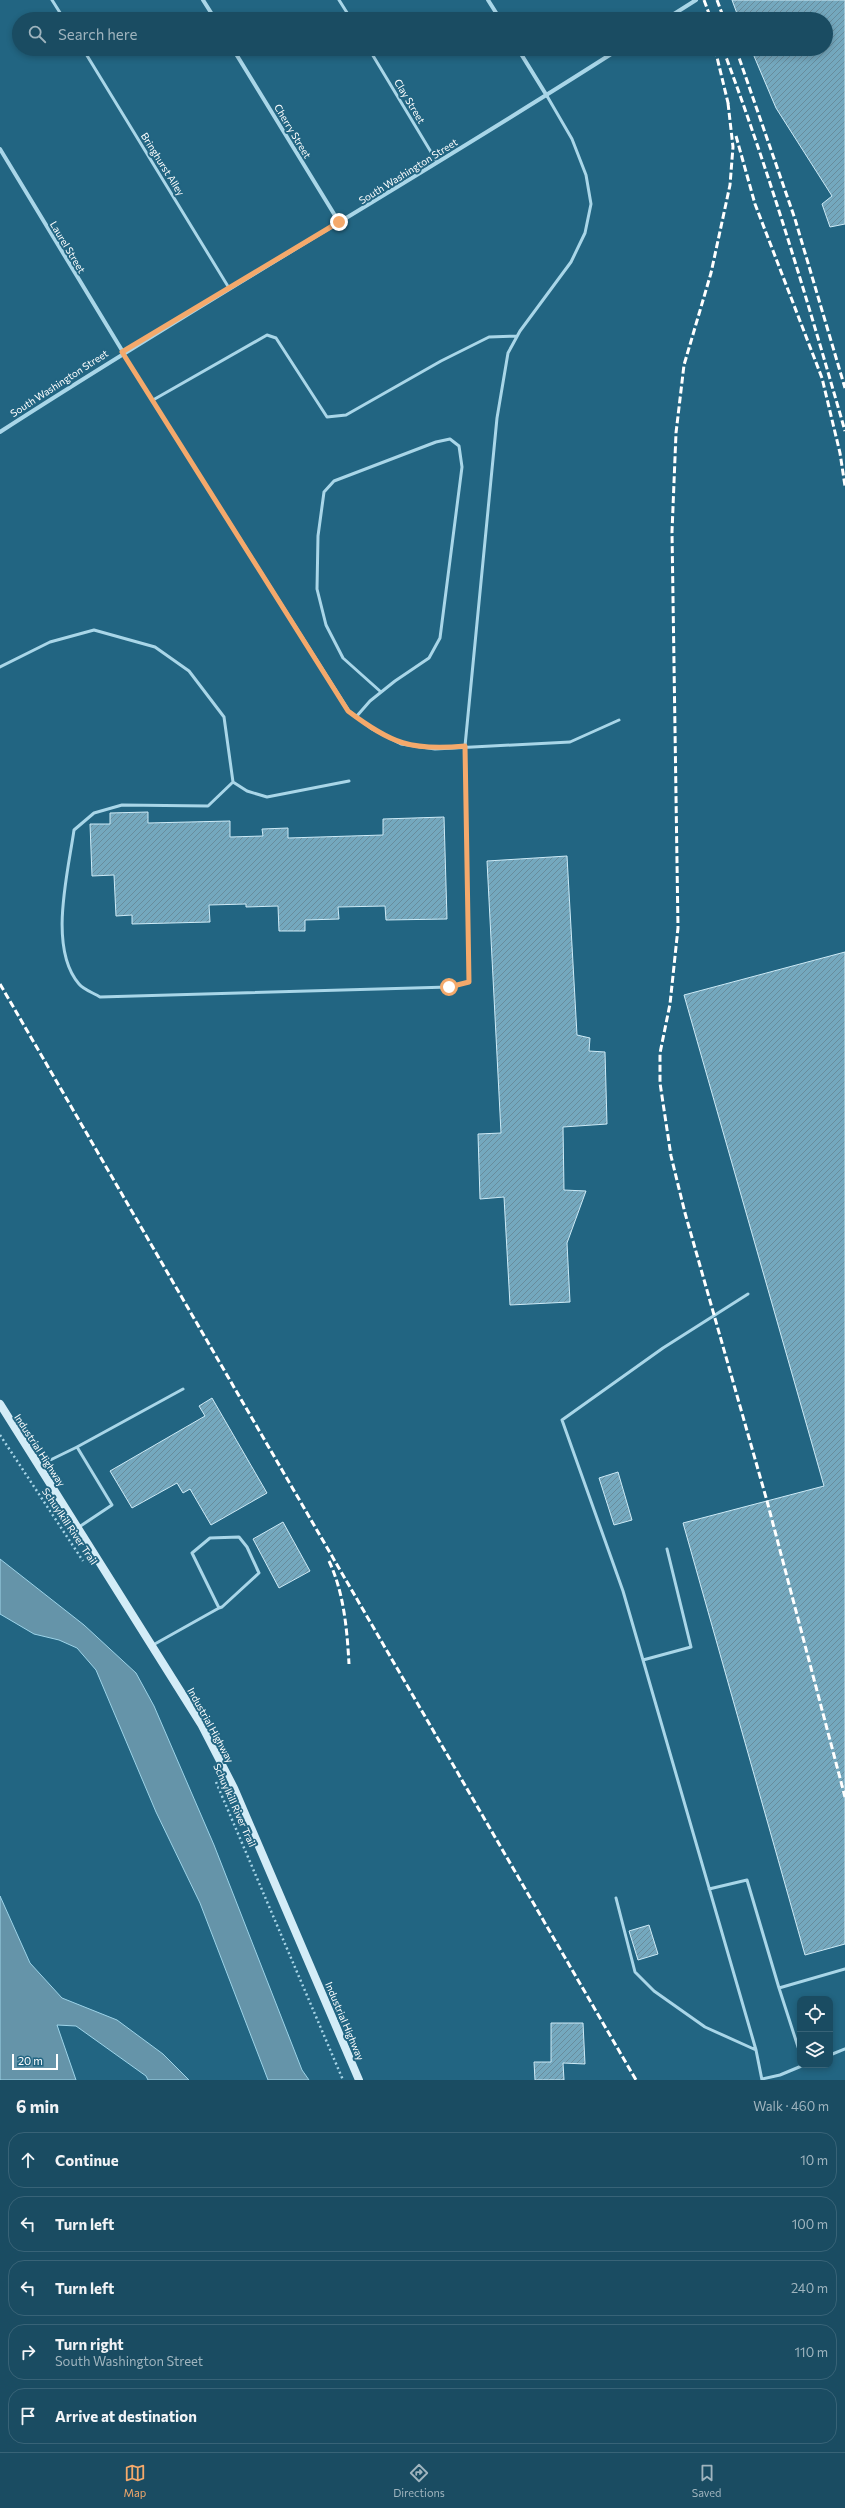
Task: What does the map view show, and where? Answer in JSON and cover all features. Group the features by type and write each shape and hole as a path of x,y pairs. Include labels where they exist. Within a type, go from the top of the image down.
{"street":[{"path":"203,0 211,12"},
{"path":"488,0 496,12"},
{"path":"677,12 696,0"},
{"name":"Cherry Street","path":"237,56 339,222"},
{"path":"522,56 547,96"},
{"name":"South Washington Street","path":"0,432 122,352 547,96 608,56"},
{"name":"Laurel Street","path":"0,149 122,352"},
{"name":"Industrial Highway","path":"0,1404 153,1645 201,1724 234,1788 360,2080"}],"lane":[{"path":"52,0 60,12"},
{"path":"339,0 347,12"},
{"name":"Bringhurst Alley","path":"86,56 229,288"},
{"name":"Clay Street","path":"373,56 437,162"},
{"path":"233,782 208,806 122,805 94,813 74,830 62,912 66,961 79,985 100,997 449,987 469,982 465,746 497,418 508,353 517,336 571,262 585,233 591,204 586,175 572,139 547,96"},
{"path":"153,400 267,335 276,338 327,417 346,415 441,361 489,337 517,336"},
{"path":"122,352 348,711 372,729 401,744 435,749 465,746 570,742 619,720"},
{"path":"356,716 381,692 430,658 440,638 462,467 459,446 450,439 436,442 334,481 324,492 318,536 317,589 326,625 343,658 381,692"},
{"path":"0,667 50,642 94,630 155,647 189,672 224,717 233,782 247,791 267,797 349,781"},
{"path":"748,1294 663,1348 562,1420 623,1591 756,2050 762,2080 797,2068"},
{"path":"38,1466 78,1447 183,1388"},
{"path":"78,1447 112,1506 78,1527"},
{"path":"153,1645 219,1608 258,1573 247,1547 239,1537 210,1538 192,1553 219,1608"},
{"path":"643,1660 691,1647 667,1549"},
{"path":"709,1889 747,1880 797,2044"},
{"path":"616,1898 635,1972 654,1991 705,2027 756,2050"},
{"path":"779,1988 845,1969"},
{"path":"833,2054 845,2049"}],"path":[{"name":"Schuylkill River Trail","path":"0,1435 87,1567"},
{"name":"Schuylkill River Trail","path":"215,1780 343,2080"}],"water":[{"path":"0,1559 84,1625 136,1673 154,1706 214,1845 302,2070 309,2080 268,2080 200,1903 156,1812 96,1670 77,1648 59,1640 34,1634 0,1614"},
{"path":"0,1896 30,1963 62,1998 117,2020 163,2054 189,2080 148,2080 146,2076 76,2026 57,2025 76,2080 0,2080"}],"building":[{"path":"732,0 845,0 845,224 830,227 822,204 832,196 776,108 754,56 833,56 833,12 736,12"},
{"path":"148,812 148,823 230,821 230,837 263,836 262,829 288,828 288,838 383,835 383,819 444,817 447,919 386,920 385,906 338,907 339,919 305,920 305,931 279,931 278,906 246,907 246,904 209,905 210,922 132,924 132,915 116,916 114,875 92,876 90,824 110,824 110,813"},
{"path":"567,856 577,1035 590,1038 589,1051 605,1052 607,1124 563,1127 564,1190 586,1191 567,1243 570,1302 510,1305 504,1197 480,1199 478,1134 501,1133 487,861"},
{"path":"845,952 845,1944 805,1955 683,1523 824,1486 684,995"},
{"path":"212,1398 267,1493 211,1525 190,1489 183,1493 177,1483 132,1508 110,1471 205,1416 199,1406"},
{"path":"618,1472 632,1520 614,1525 599,1478"},
{"path":"283,1522 310,1571 279,1588 253,1539"},
{"path":"649,1925 658,1954 638,1960 629,1931"},
{"path":"551,2023 583,2023 585,2064 563,2063 564,2080 535,2080 534,2062 551,2062"}],"railway":[{"path":"704,0 708,12"},
{"path":"717,0 721,12"},
{"path":"717,56 729,107"},
{"path":"726,56 757,143 788,238 845,431"},
{"path":"738,56 795,219 845,388"},
{"path":"728,103 733,147 730,185 711,273 684,365 676,433 672,532 678,928 670,1004 660,1053 660,1083 671,1156 685,1213 767,1501 845,1797"},
{"path":"736,136 755,204 822,378 840,453 845,486"},
{"path":"0,984 636,2080"},
{"path":"329,1561 338,1586 344,1611 349,1664"}],"route":[{"path":"339,222 122,352 348,711 372,729 401,744 435,749 465,746 469,982 449,987"}]}
